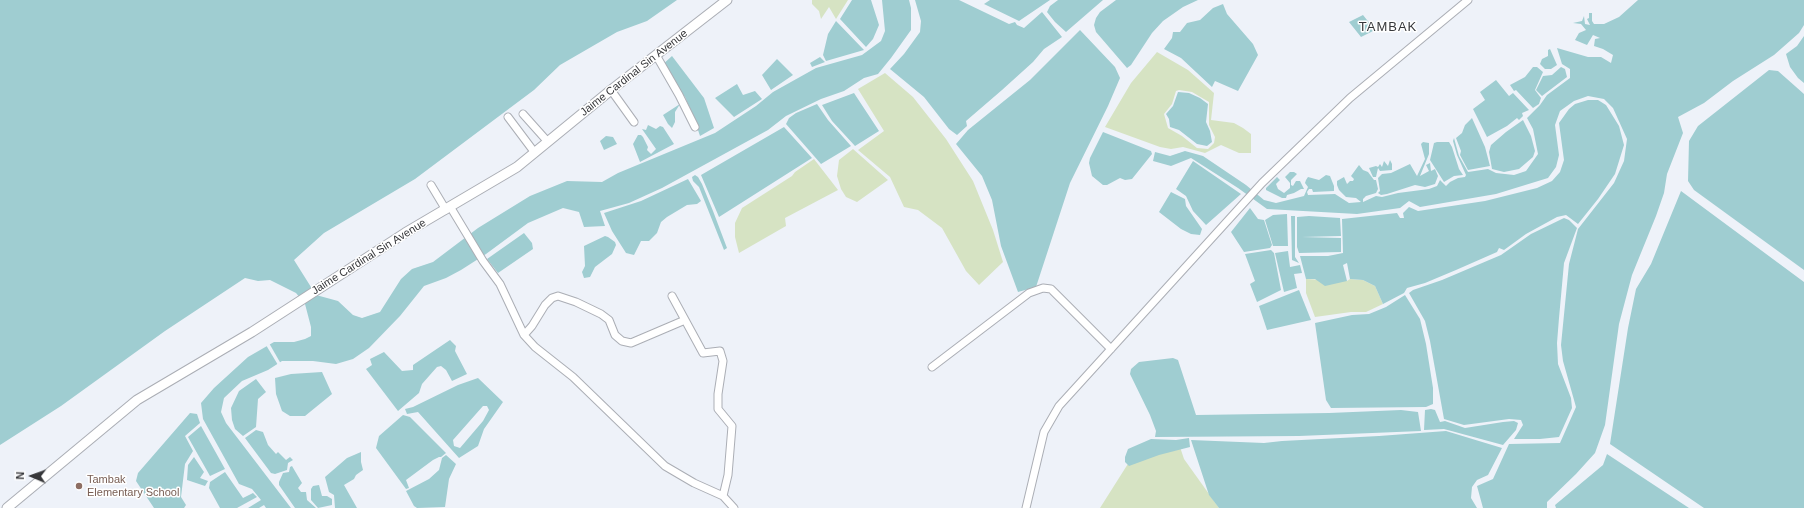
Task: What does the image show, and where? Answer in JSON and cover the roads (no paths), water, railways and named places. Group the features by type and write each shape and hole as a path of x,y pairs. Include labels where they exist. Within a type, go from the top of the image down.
{"main road":[{"name":"Jaime Cardinal Sin Avenue","path":"7,508 137,400 252,332 405,233 517,167 611,90 727,0"}],"street":[{"path":"1026,508 1044,432 1059,406 1262,183 1350,98 1468,0"},
{"path":"656,55 695,127"},
{"path":"611,90 634,122"},
{"path":"523,114 548,142"},
{"path":"508,117 535,153"},
{"path":"431,185 500,284 524,335 535,347 573,377 665,466 694,483 723,496 734,508"},
{"path":"932,367 1029,293 1043,288 1051,289 1111,349"},
{"path":"524,335 532,326 545,305 552,298 558,296 576,302 601,314 609,320 615,335 622,341 631,343 685,320"},
{"path":"672,296 703,353 720,351 723,361 718,394 718,409 732,426 728,475 723,496"}],"water":[{"path":"0,0 677,0 647,21 617,32 560,65 534,90 415,179 324,233 294,260 316,295 338,301 353,315 362,318 380,312 401,279 412,269 433,262 478,228 530,196 567,181 602,182 618,173 715,133 756,106 773,92 816,68 862,55 881,41 885,31 882,0 909,0 911,8 911,30 878,74 864,78 844,91 821,99 786,116 768,130 662,188 629,203 600,211 605,226 584,227 579,212 563,208 528,223 486,254 461,270 446,278 424,286 400,316 369,348 353,359 336,364 313,361 282,361 268,370 242,381 224,398 221,412 226,423 291,508 266,508 264,505 259,508 248,508 261,500 252,489 239,484 203,419 201,403 214,388 248,357 274,342 294,342 311,336 311,327 305,304 296,293 270,280 258,281 245,278 165,331 61,406 0,445"},
{"path":"852,0 871,0 879,25 873,39 866,47 840,19"},
{"path":"915,0 959,0 1009,24 1015,22 1017,25 1024,28 1042,12 1062,37 1044,49 1033,62 966,121 967,126 957,135 949,129 924,97 890,69 904,54 920,32 921,21"},
{"path":"990,0 1050,0 1019,21 984,4"},
{"path":"1058,0 1103,0 1066,32 1047,12 1050,6"},
{"path":"1116,0 1198,0 1183,7 1163,21 1152,33 1131,65 1127,68 1096,32 1094,25 1100,12"},
{"path":"1638,0 1804,0 1804,25 1799,33 1774,55 1733,81 1704,103 1678,117 1683,133 1667,174 1664,193 1656,216 1632,275 1619,324 1605,425 1595,453 1547,502 1547,508 1483,508 1477,486 1493,479 1509,444 1560,443 1576,407 1563,361 1561,345 1569,264 1578,229 1614,183 1624,161 1627,139 1613,108 1604,99 1588,96 1574,101 1560,111 1555,125 1559,155 1556,167 1548,178 1496,194 1420,207 1409,201 1400,208 1357,214 1267,209 1238,188 1191,158 1171,166 1153,161 1155,152 1170,156 1185,151 1203,156 1246,185 1264,200 1276,203 1304,196 1308,187 1305,183 1308,177 1319,180 1326,175 1330,176 1334,186 1334,191 1313,192 1312,189 1309,189 1307,192 1308,195 1335,194 1349,203 1361,202 1356,198 1346,197 1339,190 1337,185 1337,181 1344,177 1347,184 1350,181 1353,181 1354,179 1351,176 1359,165 1363,170 1368,172 1374,180 1376,180 1378,189 1376,193 1366,196 1363,199 1363,202 1376,196 1382,197 1398,193 1429,189 1437,186 1440,180 1446,186 1450,182 1458,178 1465,177 1466,175 1457,155 1453,141 1454,138 1459,156 1468,172 1488,169 1496,173 1514,175 1526,171 1538,154 1533,129 1527,118 1540,105 1547,95 1570,78 1570,69 1562,64 1557,48 1588,57 1601,57 1611,63 1613,55 1594,46 1595,39 1600,38 1593,35 1587,45 1575,40 1579,33 1586,30 1581,24 1573,23 1582,21 1584,16 1585,24 1590,25 1587,19 1589,18 1589,13 1592,13 1592,21 1594,24 1604,24 1619,17"},
{"path":"1223,4 1227,14 1253,44 1258,55 1238,91 1215,81 1212,87 1181,58 1164,49 1172,38 1173,32 1180,32 1187,23 1200,20 1213,8"},
{"path":"1363,15 1375,30 1361,37 1349,22"},
{"path":"836,21 864,50 826,61 823,55 828,34"},
{"path":"1080,30 1115,67 1120,78 1108,106 1070,183 1036,287 1018,292 1001,246 992,200 982,176 956,144 968,130 1030,80"},
{"path":"1804,36 1804,83 1798,78 1790,67 1786,54 1797,46"},
{"path":"1550,49 1557,65 1551,69 1545,69 1540,64 1542,59 1548,56 1548,50"},
{"path":"672,56 704,98 714,128 700,136 685,97 661,66"},
{"path":"820,57 825,62 812,67 810,63"},
{"path":"777,59 793,75 771,90 762,75"},
{"path":"1533,67 1537,67 1543,72 1535,90 1541,98 1539,104 1533,108 1516,90 1514,91 1510,85 1525,77"},
{"path":"1561,67 1565,69 1567,77 1542,96 1536,90 1543,76 1552,75"},
{"path":"1769,70 1778,71 1804,94 1804,270 1694,190 1688,181 1689,141 1698,126"},
{"path":"1496,80 1509,96 1513,93 1529,110 1522,113 1523,116 1519,120 1517,118 1507,126 1487,137 1473,109 1485,100 1480,92"},
{"path":"737,84 743,95 755,91 762,99 734,117 715,98"},
{"path":"1178,92 1189,93 1208,104 1206,122 1210,131 1212,142 1207,146 1197,144 1179,130 1170,127 1169,119 1166,114 1173,106"},
{"path":"854,93 879,131 855,146 832,121 822,105"},
{"path":"1588,100 1598,100 1606,105 1619,126 1624,145 1615,174 1598,199 1578,224 1566,215 1557,217 1526,234 1504,250 1499,248 1497,252 1456,270 1425,283 1407,288 1404,293 1383,304 1375,286 1363,280 1350,279 1347,263 1343,265 1347,281 1325,286 1315,279 1306,279 1300,256 1328,256 1343,253 1342,219 1397,213 1400,218 1404,218 1403,213 1409,207 1418,211 1485,201 1537,188 1552,181 1560,172 1564,160 1559,123 1569,109 1575,104"},
{"path":"680,104 675,112 675,122 672,128 663,115"},
{"path":"817,104 828,120 851,146 821,164 786,124 789,118 796,113"},
{"path":"1472,118 1485,147 1490,166 1468,170 1460,155 1461,151 1456,138 1462,133 1465,125"},
{"path":"1523,120 1531,136 1535,151 1533,157 1519,169 1504,172 1492,169 1489,152 1491,145"},
{"path":"648,125 656,129 660,126 663,127 674,144 640,162 633,144 638,135 643,137 648,147 647,150 651,154 656,149 642,129 646,130"},
{"path":"784,127 812,158 719,217 701,175"},
{"path":"1103,132 1151,151 1152,154 1132,179 1125,180 1120,178 1107,185 1103,185 1092,176 1089,163 1090,158"},
{"path":"606,136 613,137 617,144 604,150 600,141"},
{"path":"1423,142 1429,143 1429,154 1420,176 1429,171 1426,165 1430,163 1431,171 1435,169 1438,176 1435,184 1425,187 1415,185 1381,195 1378,193 1380,191 1378,178 1382,174 1391,173 1410,164 1417,176 1425,159 1421,144"},
{"path":"1449,142 1459,169 1463,175 1454,176 1444,182 1430,160 1434,143"},
{"path":"1390,160 1392,170 1380,171 1378,168 1376,177 1373,177 1369,168 1376,166 1378,167 1380,164 1382,167 1384,161 1388,166"},
{"path":"1193,161 1241,194 1206,225 1193,211 1186,196 1176,189"},
{"path":"1290,172 1297,174 1291,180 1291,185 1293,186 1296,181 1300,181 1304,189 1287,195 1286,198 1282,198 1266,190 1266,188 1277,177 1280,180 1276,184 1278,189 1284,193 1290,188 1290,183 1285,177"},
{"path":"695,175 702,184 713,211 727,248 724,250 699,187 693,181 692,177"},
{"path":"688,179 701,201 697,204 687,205 667,217 661,222 657,233 649,241 641,241 634,255 626,253 612,231 604,213 641,201"},
{"path":"1681,191 1804,282 1804,508 1704,508 1610,444 1628,328 1636,289 1651,264"},
{"path":"1171,192 1185,199 1186,206 1202,229 1200,235 1191,234 1181,229 1159,212"},
{"path":"1250,208 1258,219 1264,220 1272,245 1270,248 1244,252 1231,232"},
{"path":"1287,214 1288,246 1273,246 1265,220 1273,215"},
{"path":"1291,216 1295,216 1295,257 1299,263 1292,260"},
{"path":"1309,216 1340,218 1341,236 1302,237 1341,238 1341,252 1299,253 1297,247 1297,217"},
{"path":"1564,218 1569,220 1577,228 1564,263 1557,343 1558,364 1571,398 1572,408 1559,437 1514,439 1523,425 1521,420 1509,419 1464,425 1444,419 1425,321 1409,293 1413,290 1442,280 1501,255 1531,234"},
{"path":"524,233 532,243 533,249 498,273 487,259"},
{"path":"605,236 615,242 616,245 612,254 595,267 590,277 584,278 582,272 585,266 584,246"},
{"path":"1271,250 1274,253 1281,290 1257,302 1250,284 1255,281 1245,254"},
{"path":"1288,251 1290,267 1300,265 1302,273 1294,274 1297,288 1284,292 1275,253"},
{"path":"1299,290 1311,320 1267,330 1259,306"},
{"path":"1405,295 1420,319 1426,344 1433,388 1433,404 1426,407 1331,408 1326,400 1315,323 1352,315 1369,314 1386,307"},
{"path":"450,340 456,346 455,351 467,374 452,381 446,370 441,366 437,367 422,384 419,393 398,411 366,369 372,365 370,359 384,352 402,371 413,370 413,365"},
{"path":"1173,358 1178,360 1196,415 1329,413 1401,410 1418,412 1421,431 1299,436 1155,437 1156,431 1130,374 1131,369 1139,362"},
{"path":"322,372 332,394 305,416 290,416 282,411 276,394 275,378 291,374"},
{"path":"478,378 503,402 484,429 478,446 459,458 418,412 407,414 405,409 413,407 458,385","holes":["483,406 487,406 489,410 483,421 460,448 454,446 453,440"]},
{"path":"256,379 266,392 258,399 256,427 243,436 235,429 232,420 231,408 239,391"},
{"path":"1425,410 1435,410 1440,422 1445,421 1465,428 1503,422 1514,421 1518,423 1516,430 1503,445 1444,429 1424,430"},
{"path":"190,413 197,414 200,423 185,436 193,451 185,464 181,497 186,505 184,508 154,508 136,481 138,473"},
{"path":"403,415 410,417 446,453 433,460 406,480 409,488 406,489 376,448 379,436"},
{"path":"201,426 225,469 210,476 188,437"},
{"path":"256,430 263,432 268,445 276,454 278,452 286,460 290,457 293,460 288,463 287,470 275,474 271,473 245,438"},
{"path":"1446,431 1502,448 1488,475 1477,480 1472,487 1471,498 1477,508 1219,508 1209,495 1191,440 1264,443"},
{"path":"1189,438 1190,447 1159,455 1129,466 1125,462 1128,449 1151,439 1176,440"},
{"path":"361,452 363,470 356,475 354,479 344,485 357,508 335,508 334,495 329,492 325,477 347,458"},
{"path":"1607,454 1689,508 1556,508 1555,505 1603,465"},
{"path":"446,455 456,464 449,479 445,507 417,508 414,506 406,491 429,479 439,470 442,458"},
{"path":"194,457 204,472 200,478 208,481 205,486 187,480 188,465"},
{"path":"292,466 302,483 298,488 301,492 306,492 307,500 316,508 295,508 279,485 283,473 289,472 290,467"},
{"path":"225,472 243,498 253,493 257,497 237,508 220,508 209,488 210,482"},
{"path":"319,485 322,496 327,496 332,499 332,505 318,508 311,500 311,489 313,486"}],"place":[{"name":"Tambak Elementary School","path":"79,486"}],"district":[{"name":"TAMBAK","path":"1388,27"}]}
